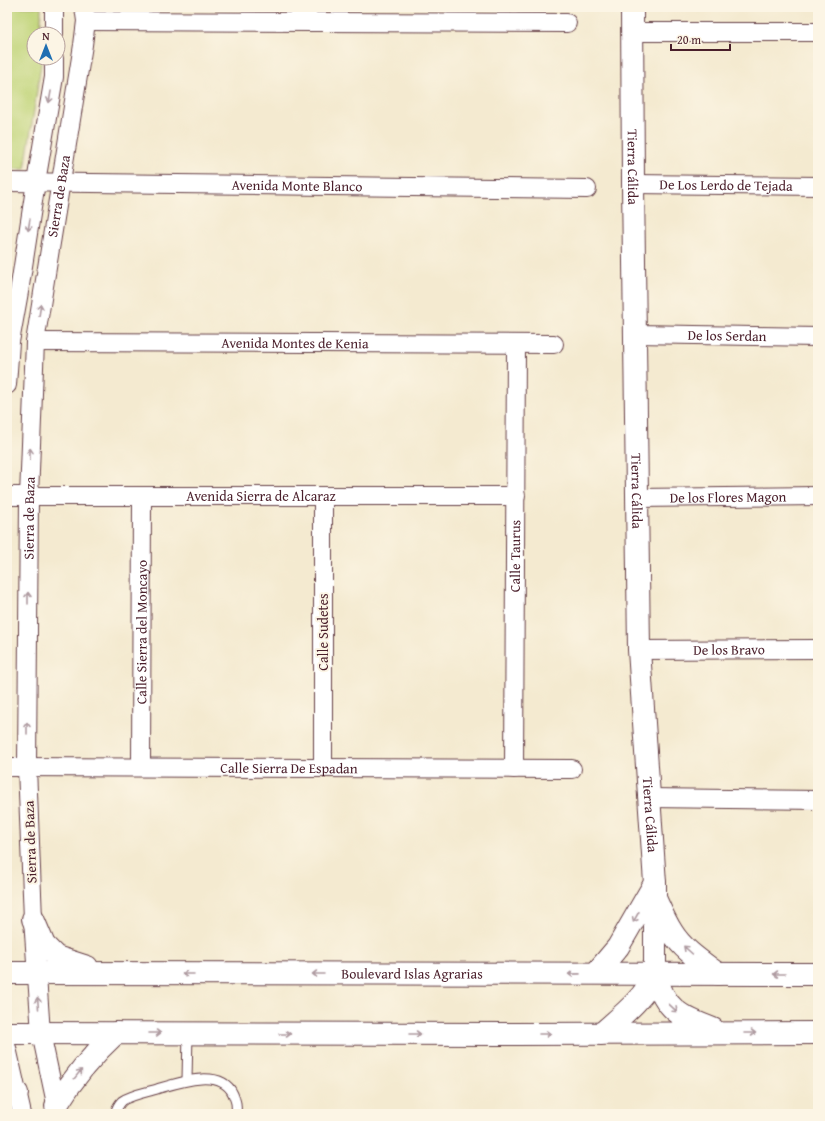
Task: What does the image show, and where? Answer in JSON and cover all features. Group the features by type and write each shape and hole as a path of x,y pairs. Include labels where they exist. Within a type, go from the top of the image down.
{"main road":[{"name":"Tierra Cálida","path":"632,7 639,650 655,891 655,974"},
{"path":"596,973 618,947 655,891"},
{"path":"655,891 672,932 686,949 718,974"},
{"path":"33,919 44,945 56,956 108,974"},
{"name":"Boulevard Islas Agrarias","path":"7,973 818,974"},
{"path":"655,974 661,992 672,1009 689,1020 725,1033"},
{"path":"601,1034 639,998 655,974"},
{"path":"7,1033 601,1034 818,1032"},
{"path":"57,1110 68,1086 98,1050 116,1033"}],"street":[{"path":"54,7 54,26"},
{"path":"85,14 525,14 567,23"},
{"name":"Sierra de Baza","path":"57,1110 41,1033 33,919 27,767 29,496 35,342 85,14"},
{"path":"633,32 818,32"},
{"name":"Sierra de Baza","path":"7,385 8,342 19,292 54,77 54,66"},
{"name":"Avenida Monte Blanco","path":"7,182 587,189"},
{"name":"De Los Lerdo de Tejada","path":"633,184 818,186"},
{"name":"De los Serdan","path":"635,334 818,337"},
{"name":"Avenida Montes de Kenia","path":"35,342 554,344"},
{"name":"Calle Taurus","path":"514,769 516,344"},
{"name":"Avenida Sierra de Alcaraz","path":"7,496 516,496"},
{"name":"Calle Sierra del Moncayo","path":"141,767 142,496"},
{"name":"Calle Sudetes","path":"323,496 323,768"},
{"name":"De los Flores Magon","path":"637,498 818,496"},
{"name":"De los Bravo","path":"639,650 818,649"},
{"name":"Calle Sierra De Espadan","path":"7,767 572,769"},
{"path":"649,798 818,800"},
{"path":"7,1048 12,1088 22,1114"}],"lane":[{"path":"187,1080 188,1033"},
{"path":"116,1114 116,1110 122,1101 135,1095 187,1080 214,1079 230,1088 237,1105 236,1114"}],"green space":[{"path":"7,7 41,7 41,26 26,26 26,66 41,66 25,169 7,169"}]}
